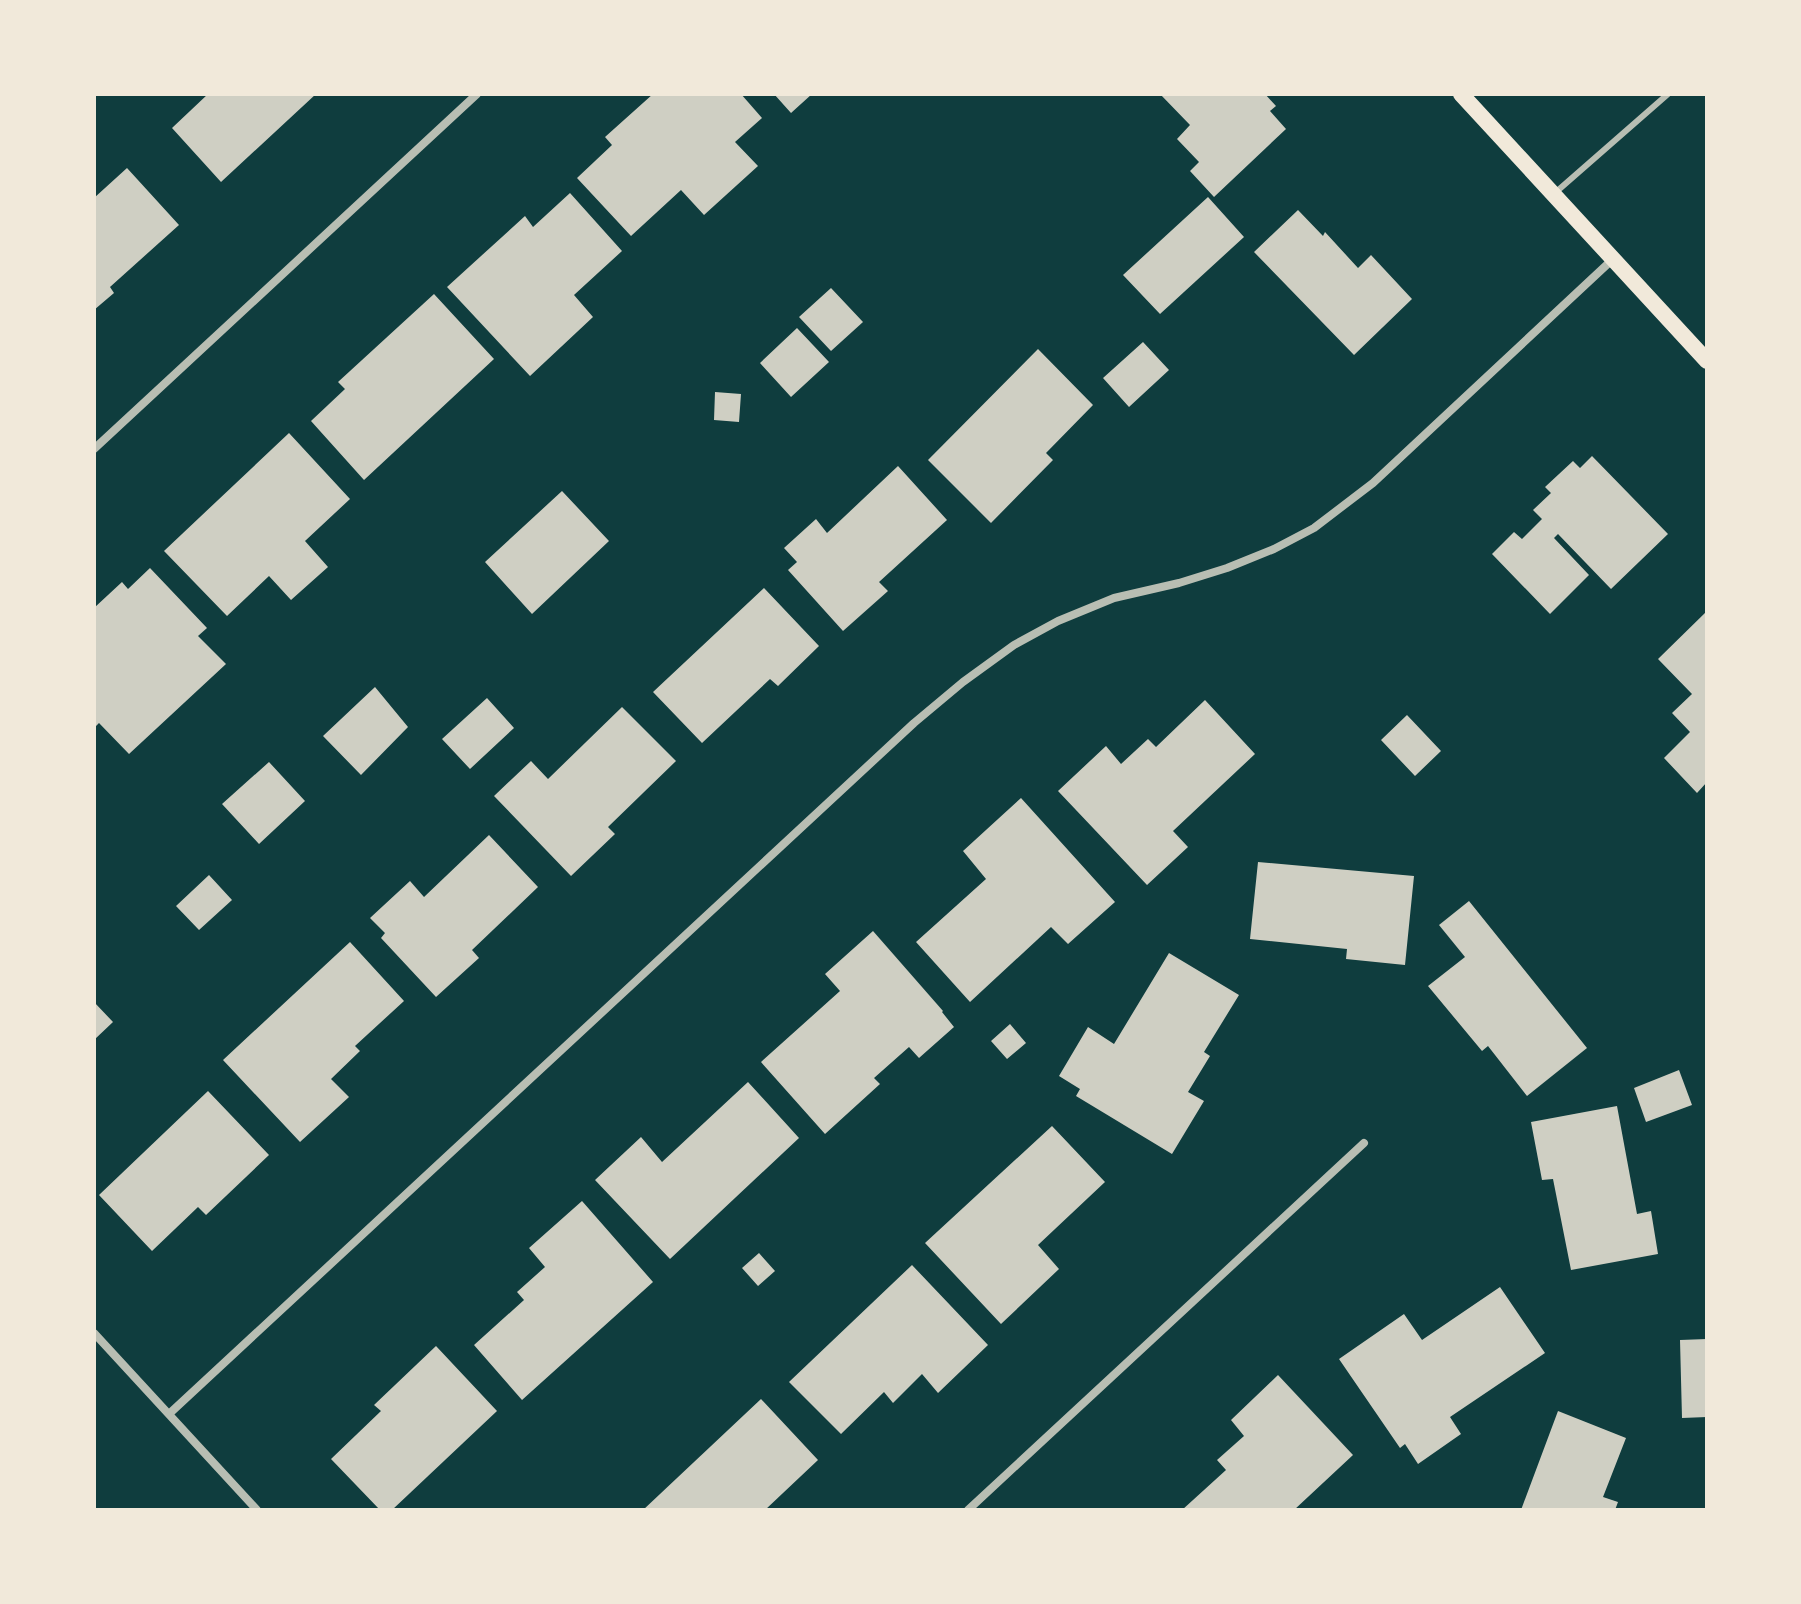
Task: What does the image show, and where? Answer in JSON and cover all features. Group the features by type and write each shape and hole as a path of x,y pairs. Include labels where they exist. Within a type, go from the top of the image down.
{"main road":[{"path":"1461,94 1707,361"}],"street":[{"path":"94,449 477,94"},
{"path":"169,1414 914,723 963,682 1014,645 1058,621 1114,598 1227,568 1314,528 1373,483 1613,259"},
{"path":"968,1510 1364,1143"},
{"path":"94,1333 257,1510"}],"lane":[{"path":"1554,195 1668,94"}],"building":[{"path":"208,94 316,94 221,182 172,128"},
{"path":"653,94 741,94 762,118 735,142 758,166 704,215 681,190 631,236 577,178 612,145 605,137"},
{"path":"774,94 812,94 791,113"},
{"path":"1160,94 1265,94 1276,106 1270,111 1286,129 1214,197 1190,171 1199,162 1177,139 1190,125"},
{"path":"127,168 179,225 110,287 114,293 94,310 94,198"},
{"path":"570,193 622,251 574,295 593,317 530,376 447,287 525,216 533,227"},
{"path":"1208,197 1244,237 1160,314 1123,275"},
{"path":"1298,210 1323,236 1325,232 1358,268 1371,255 1412,299 1354,355 1254,252"},
{"path":"831,288 863,322 831,351 799,317"},
{"path":"434,294 494,359 364,480 311,421 345,389 338,382"},
{"path":"797,328 829,362 791,397 760,363"},
{"path":"1143,342 1169,370 1129,407 1103,378"},
{"path":"1038,349 1093,405 1046,453 1053,460 991,523 928,460"},
{"path":"715,392 741,394 739,422 714,420"},
{"path":"289,433 350,499 305,541 328,567 291,600 269,576 227,616 164,551"},
{"path":"1592,456 1668,534 1611,589 1558,534 1554,538 1589,575 1550,614 1492,554 1514,532 1522,539 1542,519 1533,510 1551,493 1545,487 1573,461 1580,468"},
{"path":"898,466 947,520 879,582 888,591 843,631 788,570 797,562 784,548 816,519 827,533"},
{"path":"562,491 609,541 532,614 485,562"},
{"path":"150,568 207,628 198,636 226,664 129,754 99,723 94,724 94,608 122,582 128,589"},
{"path":"764,588 819,646 778,686 770,679 702,743 653,692"},
{"path":"1707,611 1707,782 1697,793 1664,758 1690,732 1672,713 1692,694 1658,659"},
{"path":"375,687 408,727 361,775 323,736"},
{"path":"487,698 514,728 470,769 442,739"},
{"path":"1205,700 1255,754 1173,831 1188,847 1147,885 1058,791 1106,746 1121,764 1148,739 1156,747"},
{"path":"622,707 676,761 608,827 615,834 571,876 494,796 531,761 548,779"},
{"path":"1407,715 1441,751 1415,776 1381,740"},
{"path":"269,762 305,801 259,844 222,804"},
{"path":"1021,798 1115,902 1068,944 1051,927 970,1002 916,942 986,879 963,851"},
{"path":"489,835 538,887 472,950 479,958 436,997 381,938 385,933 370,918 410,881 424,897"},
{"path":"1258,862 1414,876 1405,965 1346,959 1347,949 1250,939"},
{"path":"209,875 232,900 199,930 176,906"},
{"path":"1469,901 1587,1048 1527,1096 1488,1046 1482,1051 1428,986 1465,957 1439,925"},
{"path":"873,931 954,1027 919,1058 909,1047 874,1078 880,1084 825,1134 761,1062 840,991 825,974"},
{"path":"350,942 404,1001 355,1046 360,1051 331,1079 349,1097 300,1142 223,1060"},
{"path":"1169,953 1239,995 1204,1052 1210,1056 1188,1092 1204,1101 1172,1154 1076,1096 1080,1089 1059,1076 1088,1027 1114,1044"},
{"path":"94,1002 113,1022 94,1040"},
{"path":"1010,1024 1026,1043 1007,1059 991,1041"},
{"path":"1679,1070 1692,1105 1646,1122 1634,1088"},
{"path":"748,1082 799,1138 670,1259 595,1180 641,1137 662,1162"},
{"path":"208,1091 269,1155 206,1215 198,1207 152,1251 99,1195"},
{"path":"1617,1106 1637,1214 1651,1211 1658,1254 1571,1270 1553,1179 1542,1180 1531,1122"},
{"path":"1052,1126 1105,1182 1038,1245 1059,1269 1001,1324 925,1243"},
{"path":"582,1201 653,1282 522,1400 474,1345 524,1300 517,1292 545,1267 529,1248"},
{"path":"759,1253 775,1271 758,1286 742,1268"},
{"path":"912,1265 988,1345 938,1393 922,1374 893,1403 884,1392 841,1434 789,1382"},
{"path":"1500,1287 1545,1353 1450,1417 1461,1434 1418,1464 1405,1444 1400,1448 1339,1359 1404,1314 1422,1340"},
{"path":"1707,1339 1707,1417 1682,1418 1680,1340"},
{"path":"436,1346 497,1411 392,1510 380,1510 331,1459 381,1411 374,1405"},
{"path":"1278,1375 1353,1455 1294,1510 1182,1510 1226,1470 1217,1460 1244,1436 1231,1420"},
{"path":"761,1399 818,1460 765,1510 643,1510"},
{"path":"1558,1411 1626,1438 1603,1497 1618,1502 1615,1510 1521,1510"}]}
